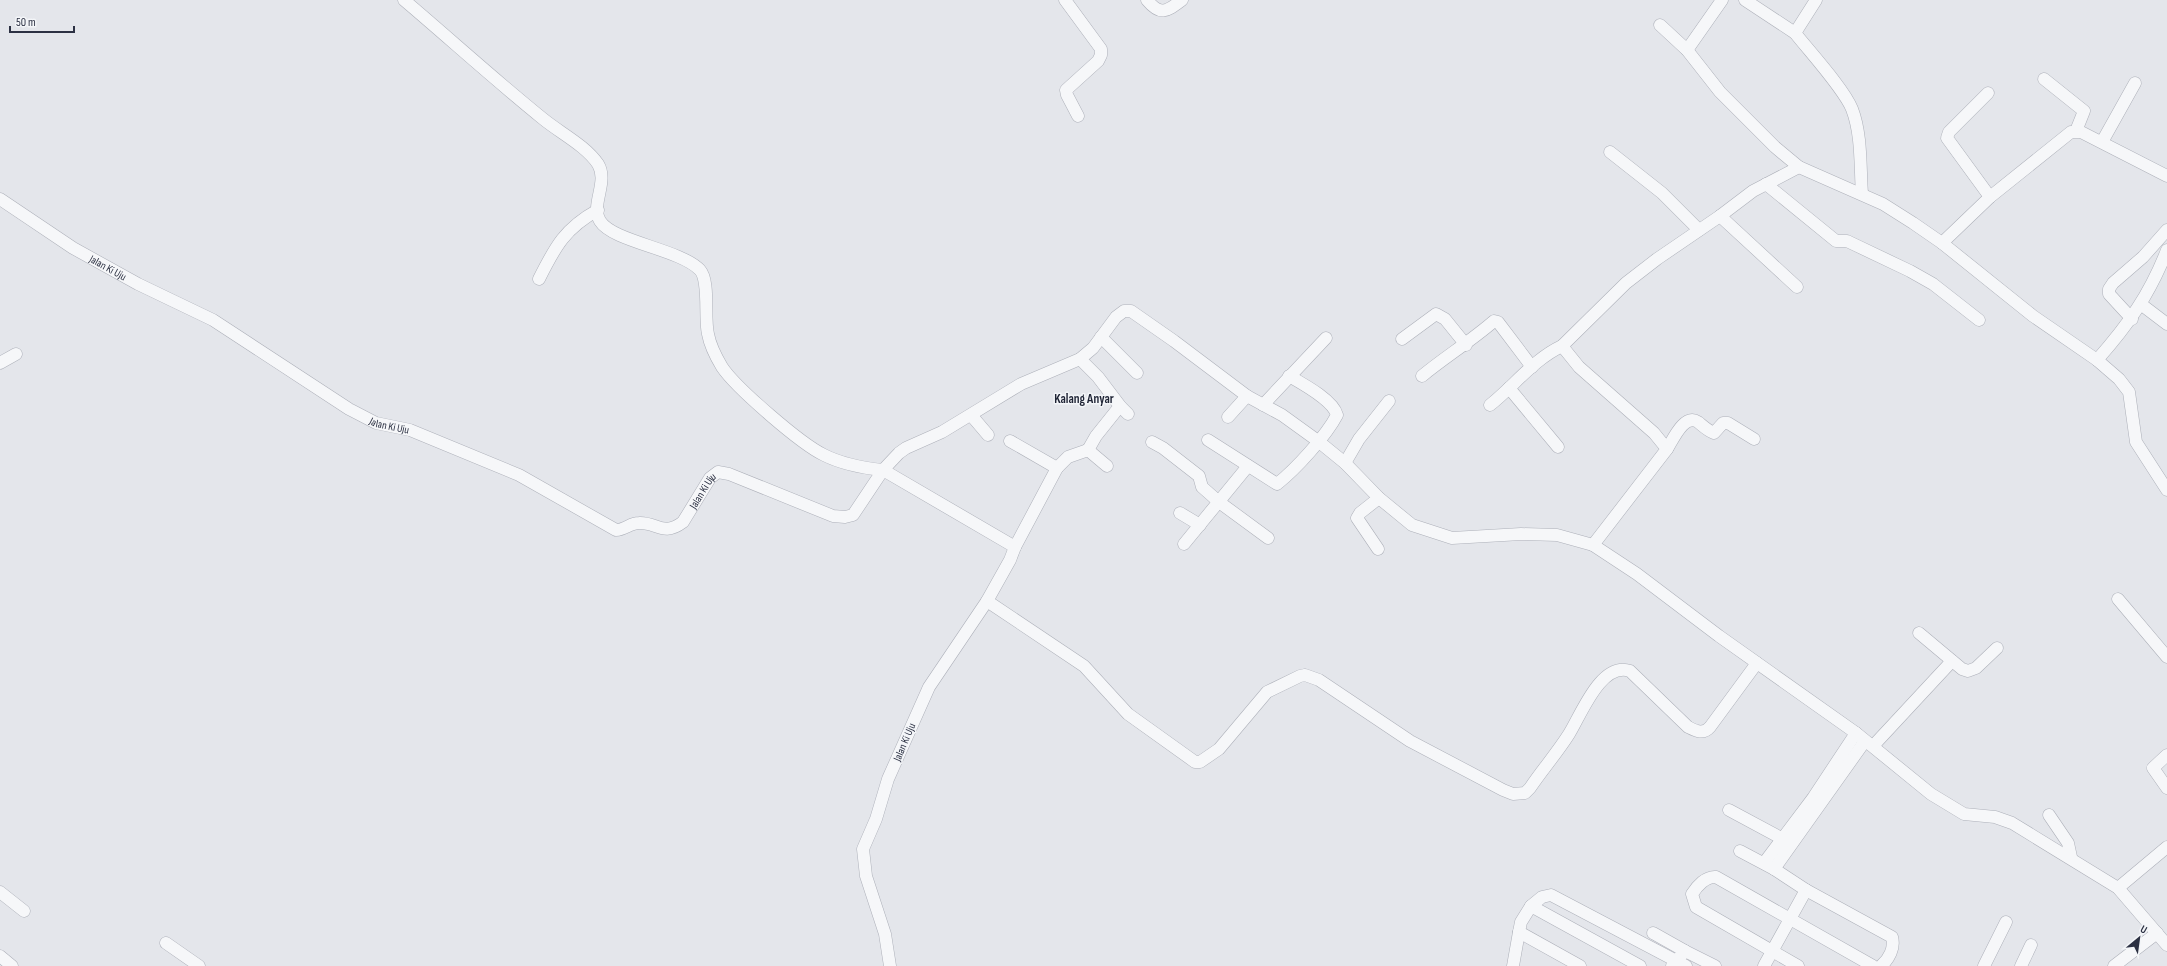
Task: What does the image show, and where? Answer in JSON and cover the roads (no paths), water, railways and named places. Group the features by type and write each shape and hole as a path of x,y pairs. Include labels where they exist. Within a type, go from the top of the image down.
{"street":[{"path":"404,0 538,115 587,152 598,164 603,176 598,210 600,221 611,231 675,256 702,271 705,280 705,318 711,346 723,368 751,396 801,440 822,454 860,467 883,470 1015,547"},
{"path":"1065,0 1101,49 1101,55 1098,61 1066,90 1078,116"},
{"path":"1147,0 1160,11 1167,11 1182,0"},
{"path":"1687,50 1722,0"},
{"path":"1745,0 1795,33 1852,108 1857,128 1862,194"},
{"path":"1795,33 1816,0"},
{"path":"1660,25 1687,50 1720,92 1775,147 1799,167 1883,204 1942,243 2033,316 2098,360 2127,386 2136,442 2167,490"},
{"path":"1942,243 1990,197 2066,136 2076,131 2085,113 2084,111 2044,79"},
{"path":"2102,142 2135,83"},
{"path":"1988,93 1949,132 1947,138 1990,197"},
{"path":"2076,131 2102,142 2167,176"},
{"path":"1610,152 1662,193 1699,230"},
{"path":"1490,405 1532,367 1554,350 1562,346 1626,283 1657,259 1720,216 1753,191 1799,167"},
{"path":"1766,184 1836,241 1848,241 1910,271 1933,284 1979,320"},
{"name":"Jalan Ki Uju","path":"0,199 73,248 138,284 213,320 349,409 376,423 410,430 519,476 616,530 621,530 640,523 665,529 677,526 683,522 710,478 718,472 729,474 833,516 845,517 853,514 883,470"},
{"path":"539,279 557,245 571,229 586,216 598,210"},
{"path":"1720,216 1797,287"},
{"path":"2132,319 2109,294 2109,289 2112,283 2143,257 2167,230"},
{"path":"2098,360 2142,305 2167,250"},
{"path":"2142,305 2167,324"},
{"path":"883,470 899,453 906,448 942,432 1021,384 1080,359 1101,337 1116,317 1124,311 1131,311 1174,341 1247,396 1282,415 1318,441 1345,463 1379,498 1412,525 1452,538 1521,534 1557,535 1593,546 1637,574 1757,663 1865,740 1931,794 1964,814 1995,817 2012,823 2070,857 2118,888 2167,945"},
{"path":"1402,339 1436,314 1445,319 1466,345"},
{"path":"1422,376 1444,358 1466,345 1497,321 1532,367"},
{"path":"1101,337 1137,373"},
{"path":"1264,405 1326,338"},
{"path":"1562,346 1579,367 1654,433 1667,449"},
{"path":"0,363 16,354"},
{"path":"1010,441 1057,468 1068,457 1088,450 1096,436 1124,410 1102,382 1080,359"},
{"path":"1208,440 1277,484 1332,425 1337,413 1316,393 1290,376"},
{"path":"1509,388 1558,447"},
{"path":"1228,417 1247,396"},
{"path":"1345,463 1359,439 1389,401"},
{"path":"971,415 988,435"},
{"path":"1593,546 1667,449 1684,423 1690,420 1696,421 1714,433 1717,432 1723,423 1728,423 1754,439"},
{"path":"1152,442 1163,448 1199,476 1202,487 1219,502 1268,538"},
{"path":"1088,450 1107,466"},
{"path":"1184,544 1248,466"},
{"name":"Jalan Ki Uju","path":"890,966 885,934 870,890 862,849 876,819 888,779 929,687 987,601 1010,560 1015,547 1057,468"},
{"path":"1378,549 1357,518 1360,513 1379,498"},
{"path":"1180,513 1200,525"},
{"path":"2118,599 2167,657"},
{"path":"987,601 1084,666 1128,714 1196,762 1200,762 1219,749 1267,692 1294,678 1305,675 1319,680 1423,749 1446,759 1513,794 1525,793 1530,788 1569,735 1595,688 1616,670 1622,668 1630,670 1688,727 1697,732 1704,732 1710,727 1757,663"},
{"path":"1919,634 1962,669 1968,671 1976,668 1997,648"},
{"path":"1769,866 1783,839 1865,740 1952,661"},
{"path":"1769,866 1865,740"},
{"path":"2167,755 2153,768 2167,788"},
{"path":"1729,810 1783,839"},
{"path":"2049,815 2068,843 2070,857"},
{"path":"2118,888 2167,847"},
{"path":"1740,852 1769,866 1806,890 1892,937 1893,947 1889,956 1881,966"},
{"path":"1798,966 1696,907 1692,894 1695,889 1705,880 1716,876 1790,917 1873,966"},
{"path":"1764,966 1806,890"},
{"path":"0,892 24,910"},
{"path":"1514,965 1521,922 1531,906 1542,897 1551,895 1678,964 1685,951"},
{"path":"1531,906 1640,966"},
{"path":"1984,966 2006,922"},
{"path":"1519,932 1580,966"},
{"path":"1653,933 1715,966"},
{"path":"2114,966 2157,933"},
{"path":"166,943 199,966"},
{"path":"2021,966 2031,945"},
{"path":"0,956 12,966"}],"district":[{"name":"Kalang Anyar","path":"1084,398"}]}
